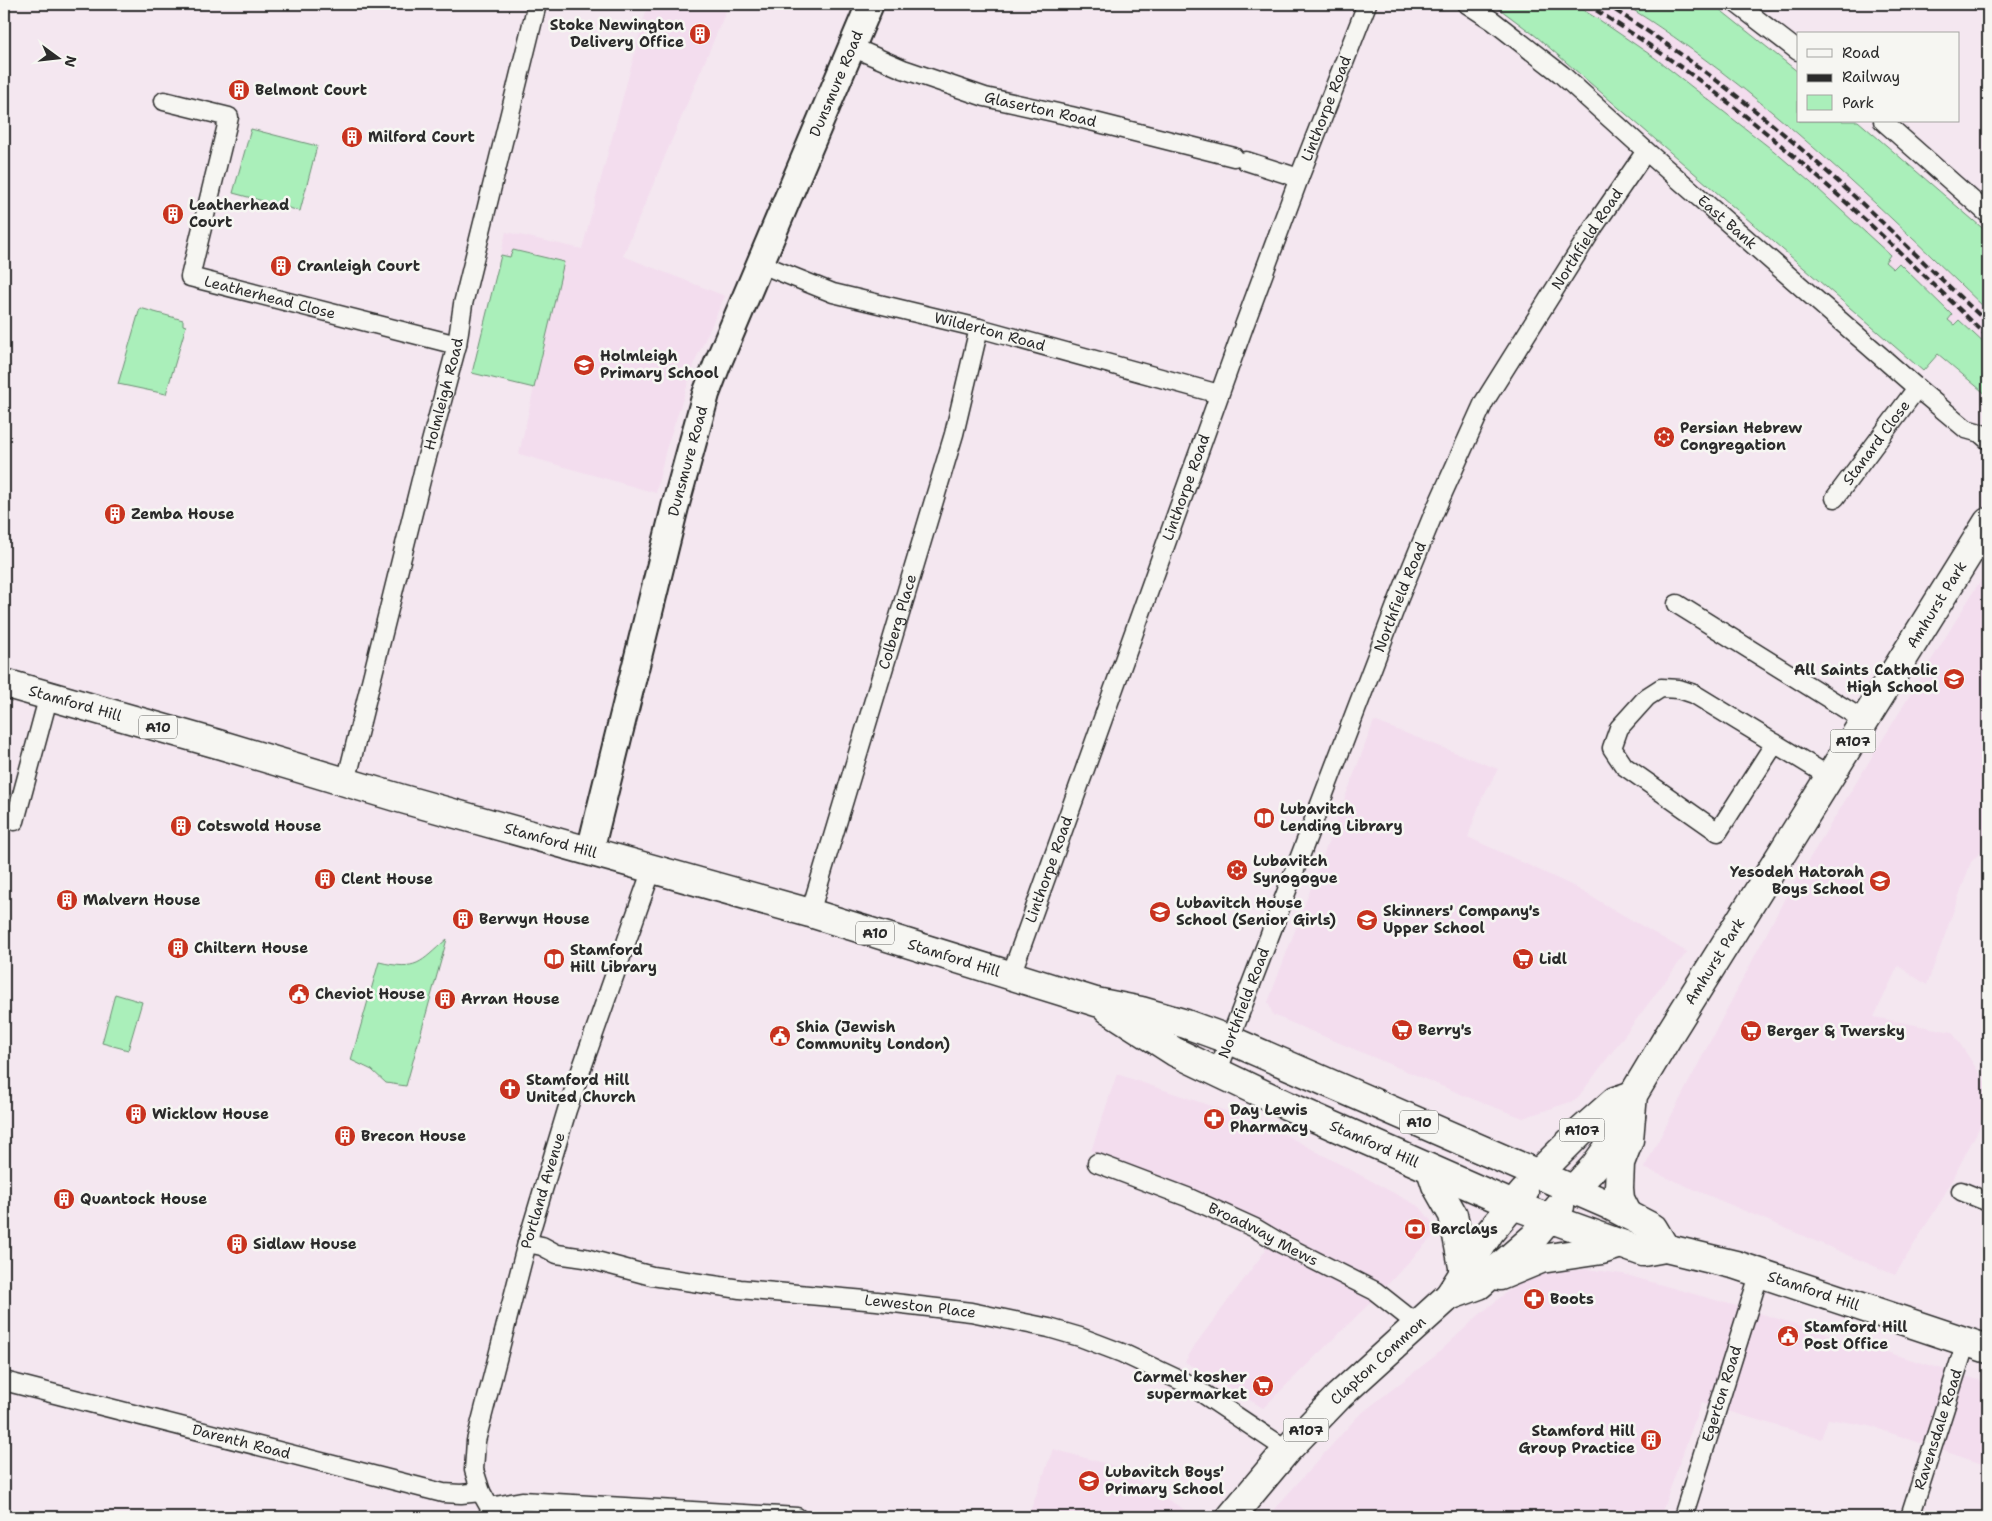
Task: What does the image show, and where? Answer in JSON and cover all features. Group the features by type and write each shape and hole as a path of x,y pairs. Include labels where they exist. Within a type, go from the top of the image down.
{"main road":[{"name":"Amhurst Park","path":"1573,1190 1594,1167 1632,1105 1707,971 1988,522"},
{"name":"Stamford Hill","path":"4,683 810,913 1096,1002 1141,1011 1186,1024 1230,1040 1333,1084 1628,1215 1652,1228 1665,1248"},
{"name":"Stamford Hill","path":"1096,1002 1134,1028 1175,1052 1217,1073 1513,1205 1643,1252 1665,1248 1760,1272 1977,1345"},
{"path":"1317,1119 1333,1084"},
{"name":"A107","path":"1471,1278 1490,1232 1537,1175 1579,1133 1615,1101 1632,1105 1629,1140 1620,1163 1619,1188 1620,1199 1628,1215"},
{"path":"1431,1170 1436,1185 1452,1216 1471,1278"},
{"name":"Clapton Common","path":"1231,1517 1287,1450 1338,1396 1471,1278 1534,1238 1573,1190"},
{"name":"A107","path":"1471,1278 1541,1260 1602,1250 1621,1244"}],"street":[{"name":"Holmleigh Road","path":"346,782 456,345 464,304 536,4"},
{"name":"Dunsmure Road","path":"590,851 675,507 706,394 870,4"},
{"name":"Linthorpe Road","path":"1011,975 1219,394 1299,178 1367,4"},
{"name":"East Bank","path":"1467,4 1493,21 1561,74 1916,388 1966,428 1980,433 1988,440"},
{"path":"1737,4 1797,50"},
{"name":"Glaserton Road","path":"852,47 903,69 985,97 1071,116 1240,159 1299,178"},
{"name":"Leatherhead Close","path":"164,101 234,119 190,277 456,345"},
{"path":"1884,122 1988,214"},
{"name":"Northfield Road","path":"1217,1073 1399,598 1433,515 1484,402 1594,225 1646,151"},
{"name":"Wilderton Road","path":"761,264 833,293 979,328 1219,394"},
{"name":"Colberg Place","path":"810,913 954,434 979,328"},
{"name":"Stanard Close","path":"1834,498 1916,388"},
{"path":"1677,604 1865,720"},
{"path":"1775,743 1718,832 1624,766 1612,748 1619,728 1647,697 1661,688 1679,689 1694,694 1775,743 1830,777"},
{"path":"15,821 49,695"},
{"name":"Portland Avenue","path":"493,1512 481,1492 474,1470 476,1441 527,1243 567,1110 652,869"},
{"name":"Broadway Mews","path":"1097,1163 1187,1197 1255,1228 1282,1244 1375,1291 1418,1325"},
{"path":"1961,1191 1988,1202"},
{"name":"Leweston Place","path":"527,1243 542,1246 557,1254 585,1258 652,1276 740,1290 877,1301 971,1312 1049,1328 1080,1337 1122,1353 1190,1385 1287,1450"},
{"name":"Egerton Road","path":"1683,1517 1760,1272"},
{"name":"Ravensdale Road","path":"1910,1517 1977,1345"},
{"name":"Darenth Road","path":"4,1382 443,1493 481,1492"},
{"path":"493,1512 522,1501 797,1517"}],"shaded area":[{"name":"Holmleigh Primary School","path":"648,4 729,4 623,256 725,296 697,357 666,449 656,493 519,454 534,388 472,373 506,232 582,249"},
{"path":"1573,4 1624,4 1702,57 1774,112 1887,215 1988,311 1988,347 1959,321 1954,326 1948,320 1952,315 1899,263 1893,269 1884,262 1890,256 1774,151 1655,58"},
{"path":"1988,568 1988,845 1971,862 1927,985 1898,966 1874,1017 1952,1032 1988,1086 1988,1111 1941,1201 1895,1275 1644,1168 1784,900"},
{"path":"1374,721 1498,769 1481,800 1468,837 1573,886 1687,952 1576,1100 1523,1118 1470,1098 1273,1015 1268,1002"},
{"path":"1117,1074 1267,1125 1420,1207 1432,1222 1433,1236 1376,1297 1263,1408 1185,1362 1195,1345 1265,1251 1270,1232 1201,1196 1091,1151"},
{"path":"1586,1269 1623,1274 1733,1305 1988,1383 1988,1466 1870,1426 1828,1419 1821,1439 1701,1403 1660,1517 1268,1516 1358,1416 1435,1356 1508,1291 1539,1274"},
{"name":"Lubavitch Boys' Primary School","path":"1053,1449 1114,1466 1196,1517 1028,1517"}],"green space":[{"path":"1493,4 1573,4 1655,58 1774,151 1890,255 1885,262 1893,269 1899,263 1952,315 1948,320 1954,325 1959,320 1988,347 1988,396 1938,354 1923,371 1537,37"},
{"path":"1624,4 1713,4 1797,71 1797,122 1859,122 1988,233 1988,311 1902,228 1814,148 1722,72"},
{"path":"251,129 317,146 300,211 233,193"},
{"path":"513,250 564,262 534,388 472,373 501,255 510,257"},
{"path":"140,308 183,320 183,325 186,326 166,394 118,384"},
{"path":"447,939 406,1086 386,1083 372,1070 351,1060 379,962 402,966 417,963"},
{"path":"115,994 142,1002 128,1050 102,1043"}],"railway":[{"path":"1586,4 1713,90 1784,147 1902,254 1988,337"},
{"path":"1605,4 1637,24 1730,90 1788,138 1863,205 1988,323"}],"place":[{"name":"Stoke Newington Delivery Office","path":"700,34"},
{"name":"Belmont Court","path":"239,90"},
{"name":"Milford Court","path":"352,137"},
{"name":"Leatherhead Court","path":"173,214"},
{"name":"Cranleigh Court","path":"281,266"},
{"name":"Holmleigh Primary School","path":"584,365"},
{"name":"Persian Hebrew Congregation","path":"1664,437"},
{"name":"Zemba House","path":"115,514"},
{"name":"All Saints Catholic High School","path":"1954,679"},
{"name":"Lubavitch Lending Library","path":"1264,818"},
{"name":"Cotswold House","path":"181,826"},
{"name":"Lubavitch Synogogue","path":"1237,870"},
{"name":"Clent House","path":"325,879"},
{"name":"Yesodeh Hatorah Boys School","path":"1880,881"},
{"name":"Malvern House","path":"67,900"},
{"name":"Lubavitch House School (Senior Girls)","path":"1160,912"},
{"name":"Berwyn House","path":"463,919"},
{"name":"Skinners' Company's Upper School","path":"1367,920"},
{"name":"Chiltern House","path":"178,948"},
{"name":"Stamford Hill Library","path":"554,959"},
{"name":"Lidl","path":"1523,959"},
{"name":"Cheviot House","path":"299,994"},
{"name":"Arran House","path":"445,999"},
{"name":"Berry's","path":"1402,1030"},
{"name":"Berger & Twersky","path":"1751,1031"},
{"name":"Shia (Jewish Community London)","path":"780,1036"},
{"name":"Stamford Hill United Church","path":"510,1089"},
{"name":"Wicklow House","path":"136,1114"},
{"name":"Day Lewis Pharmacy","path":"1214,1119"},
{"name":"Brecon House","path":"345,1136"},
{"name":"Quantock House","path":"64,1199"},
{"name":"Barclays","path":"1415,1229"},
{"name":"Sidlaw House","path":"237,1244"},
{"name":"Boots","path":"1534,1299"},
{"name":"Stamford Hill Post Office","path":"1788,1336"},
{"name":"Carmel kosher supermarket","path":"1263,1386"},
{"name":"Stamford Hill Group Practice","path":"1651,1440"},
{"name":"Lubavitch Boys' Primary School","path":"1089,1481"}]}
